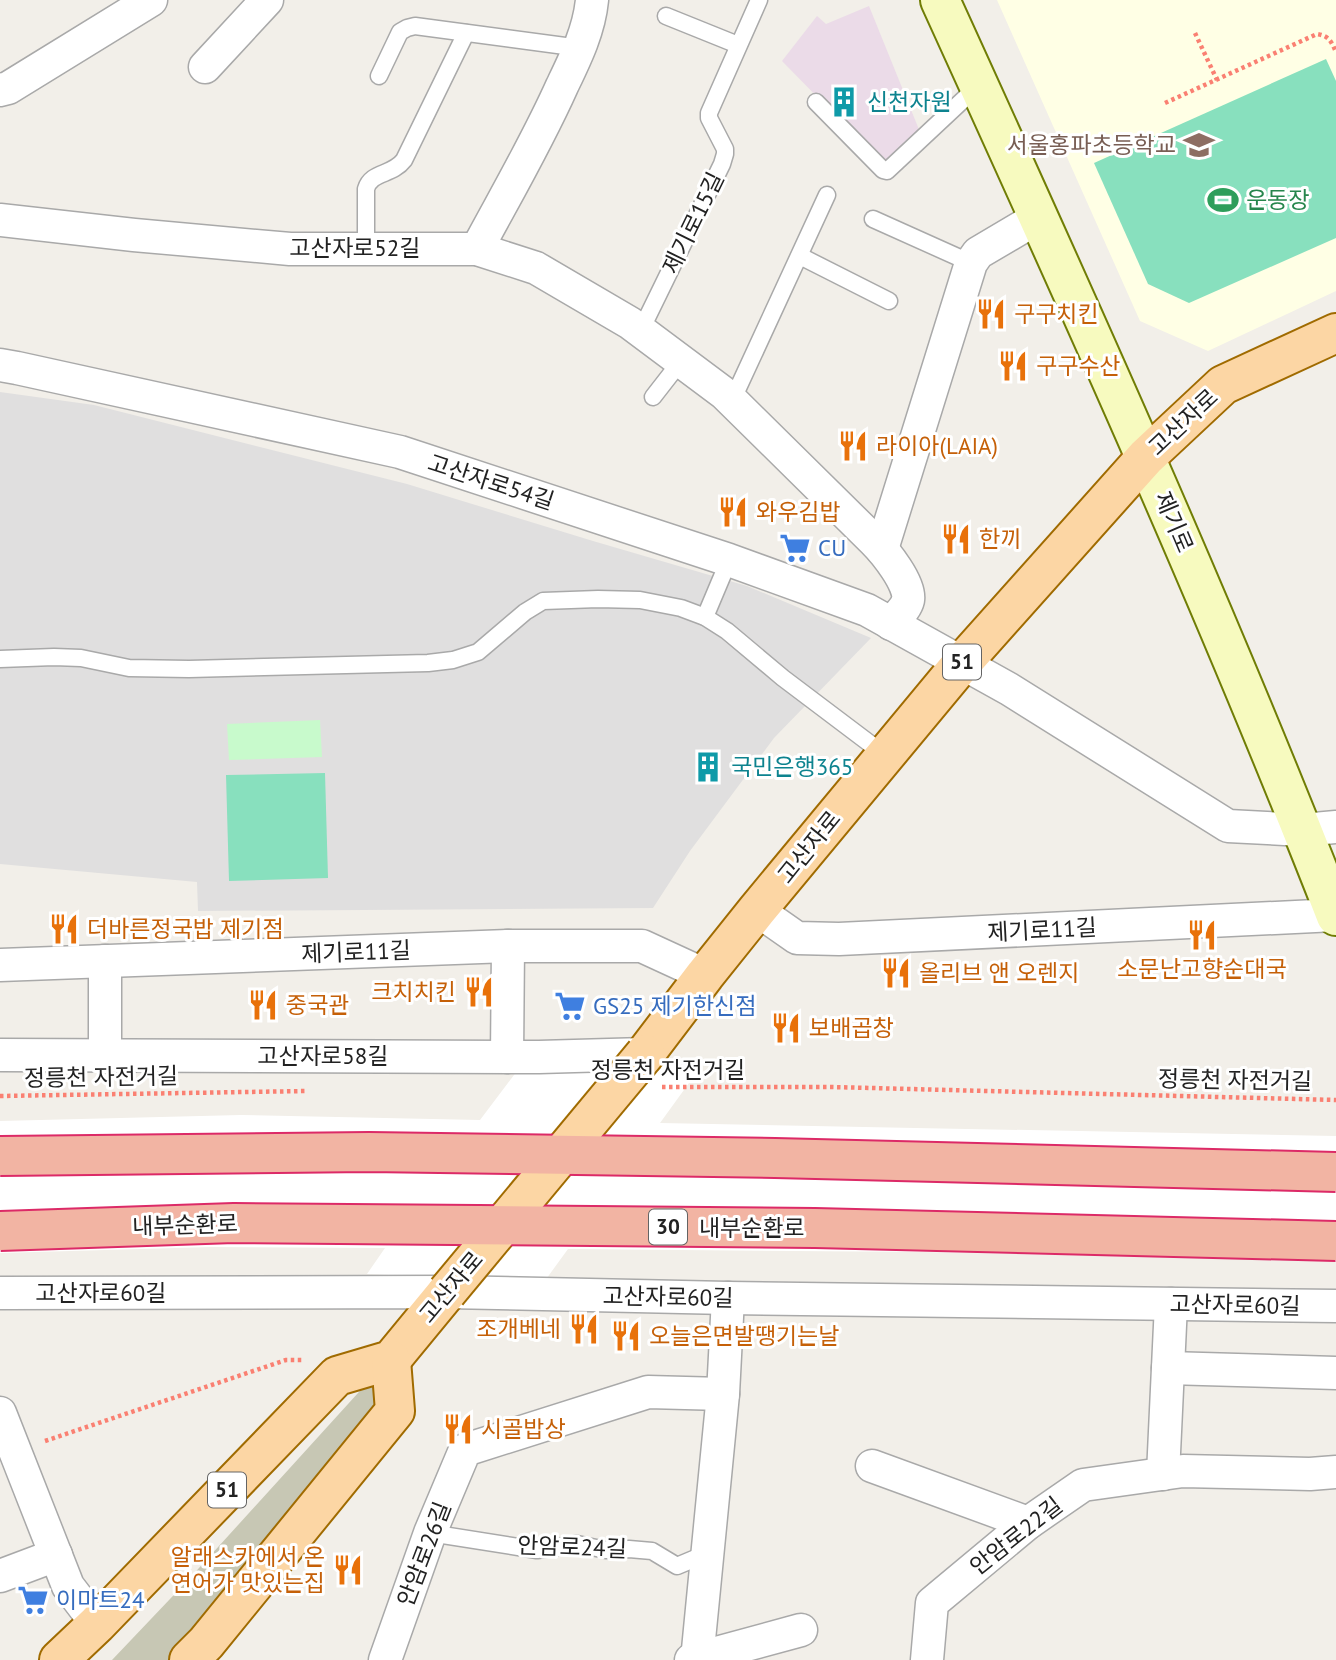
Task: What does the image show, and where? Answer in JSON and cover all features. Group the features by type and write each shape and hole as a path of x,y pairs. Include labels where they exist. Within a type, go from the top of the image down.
{"highway":[{"path":"0,1156 369,1152 775,1158 1336,1172"},
{"name":"내부순환로","path":"0,1231 234,1223 815,1228 1336,1241"}],"main road":[{"name":"제기로","path":"940,0 1146,457 1320,829 1336,916"},
{"name":"고산자로","path":"391,1360 447,1292 650,1071 705,975 757,910 962,663 1146,457 1223,384 1336,333"},
{"name":"51","path":"59,1660 337,1376 391,1360"},
{"path":"190,1660 395,1411 391,1360"}],"street":[{"path":"0,90 8,88 152,0"},
{"path":"205,67 267,0"},
{"path":"477,249 543,127 580,48 592,0"},
{"path":"882,549 971,263 978,253 1039,217"},
{"name":"고산자로52길","path":"0,220 290,249 477,249 536,268 641,330 732,401 882,549 908,593 905,606 891,624"},
{"name":"고산자로54길","path":"0,365 400,452 729,560 866,611 962,663"},
{"path":"962,663 1009,689 1228,826 1320,829"},
{"name":"제기로11길","path":"757,910 797,939 1336,916"},
{"path":"507,1057 508,946"},
{"name":"제기로11길","path":"0,965 508,946 642,946 705,975"},
{"path":"105,961 105,1056"},
{"name":"고산자로58길","path":"0,1055 507,1057 650,1071"},
{"name":"고산자로60길","path":"0,1293 447,1292 1336,1306"},
{"path":"728,1298 723,1394 695,1660 800,1630"},
{"path":"1163,1474 1171,1304"},
{"path":"1168,1368 1336,1373"},
{"name":"안암로26길","path":"384,1660 430,1533 465,1450 648,1392 723,1394"},
{"path":"0,1413 7,1454 56,1555 68,1586 97,1624"},
{"path":"872,1466 1028,1524"},
{"name":"안암로22길","path":"927,1660 932,1603 1028,1524 1083,1485 1183,1471 1310,1474 1336,1472"},
{"path":"0,1576 56,1555"}],"lane":[{"name":"제기로15길","path":"641,330 722,164 724,149 709,113 759,0"},
{"path":"666,16 738,45"},
{"path":"379,76 400,32 415,26 580,48"},
{"path":"366,249 368,182 394,171 404,160 466,33"},
{"path":"816,103 887,171 979,85"},
{"path":"732,401 827,195"},
{"path":"873,219 971,263"},
{"path":"800,256 889,301"},
{"path":"653,397 681,361"},
{"path":"705,617 729,560"},
{"path":"0,659 81,658 130,667 189,669 428,663 453,660 478,652 542,601 640,600 681,608 705,617 727,631 783,678 885,755"},
{"name":"안암로24길","path":"430,1533 537,1550 577,1544 606,1550 652,1551 677,1566 708,1553"}],"path":[{"path":"1195,33 1217,80"},
{"path":"1165,103 1317,34 1325,35 1336,52"},
{"name":"정릉천 자전거길","path":"650,1071 832,1087 1336,1100"},
{"name":"정릉천 자전거길","path":"0,1096 317,1091"},
{"path":"7,1454 286,1360 313,1360"}],"shaded area":[{"name":"서울홍파초등학교","path":"997,0 1336,0 1336,291 1208,351 1140,321"},
{"path":"869,6 920,132 886,167 782,61 817,16 826,24"},
{"path":"0,392 94,405 407,484 747,586 871,638 774,738 690,851 653,908 198,911 197,882 0,864"},
{"path":"368,1382 390,1392 182,1660 112,1660 189,1579"}],"green space":[{"name":"운동장","path":"1326,59 1336,81 1336,238 1189,303 1148,284 1094,163"},
{"path":"320,720 322,757 229,760 227,724"},
{"path":"325,773 328,878 229,881 226,775"}],"pier":[{"path":"702,1065 660,1123 1336,1136 1336,1261 923,1252 568,1249 544,1282 367,1274 385,1248 211,1247 0,1253 0,1121 241,1115 480,1120 520,1067"}],"place":[{"name":"신천자원","path":"844,102"},
{"name":"서울홍파초등학교","path":"1199,145"},
{"name":"운동장","path":"1223,200"},
{"name":"구구치킨","path":"991,314"},
{"name":"구구수산","path":"1013,366"},
{"name":"라이아(LAIA)","path":"853,446"},
{"name":"와우김밥","path":"733,512"},
{"name":"한끼","path":"956,539"},
{"name":"CU","path":"795,548"},
{"name":"국민은행365","path":"708,767"},
{"name":"더바른정국밥 제기점","path":"64,929"},
{"name":"소문난고향순대국","path":"1202,935"},
{"name":"올리브 앤 오렌지","path":"896,973"},
{"name":"크치치킨","path":"479,992"},
{"name":"중국관","path":"263,1005"},
{"name":"GS25 제기한신점","path":"570,1006"},
{"name":"보배곱창","path":"786,1028"},
{"name":"조개베네","path":"584,1329"},
{"name":"오늘은면발땡기는날","path":"626,1336"},
{"name":"시골밥상","path":"458,1429"},
{"name":"알래스카에서 온 연어가 맛있는집","path":"348,1570"},
{"name":"이마트24","path":"33,1600"}]}
